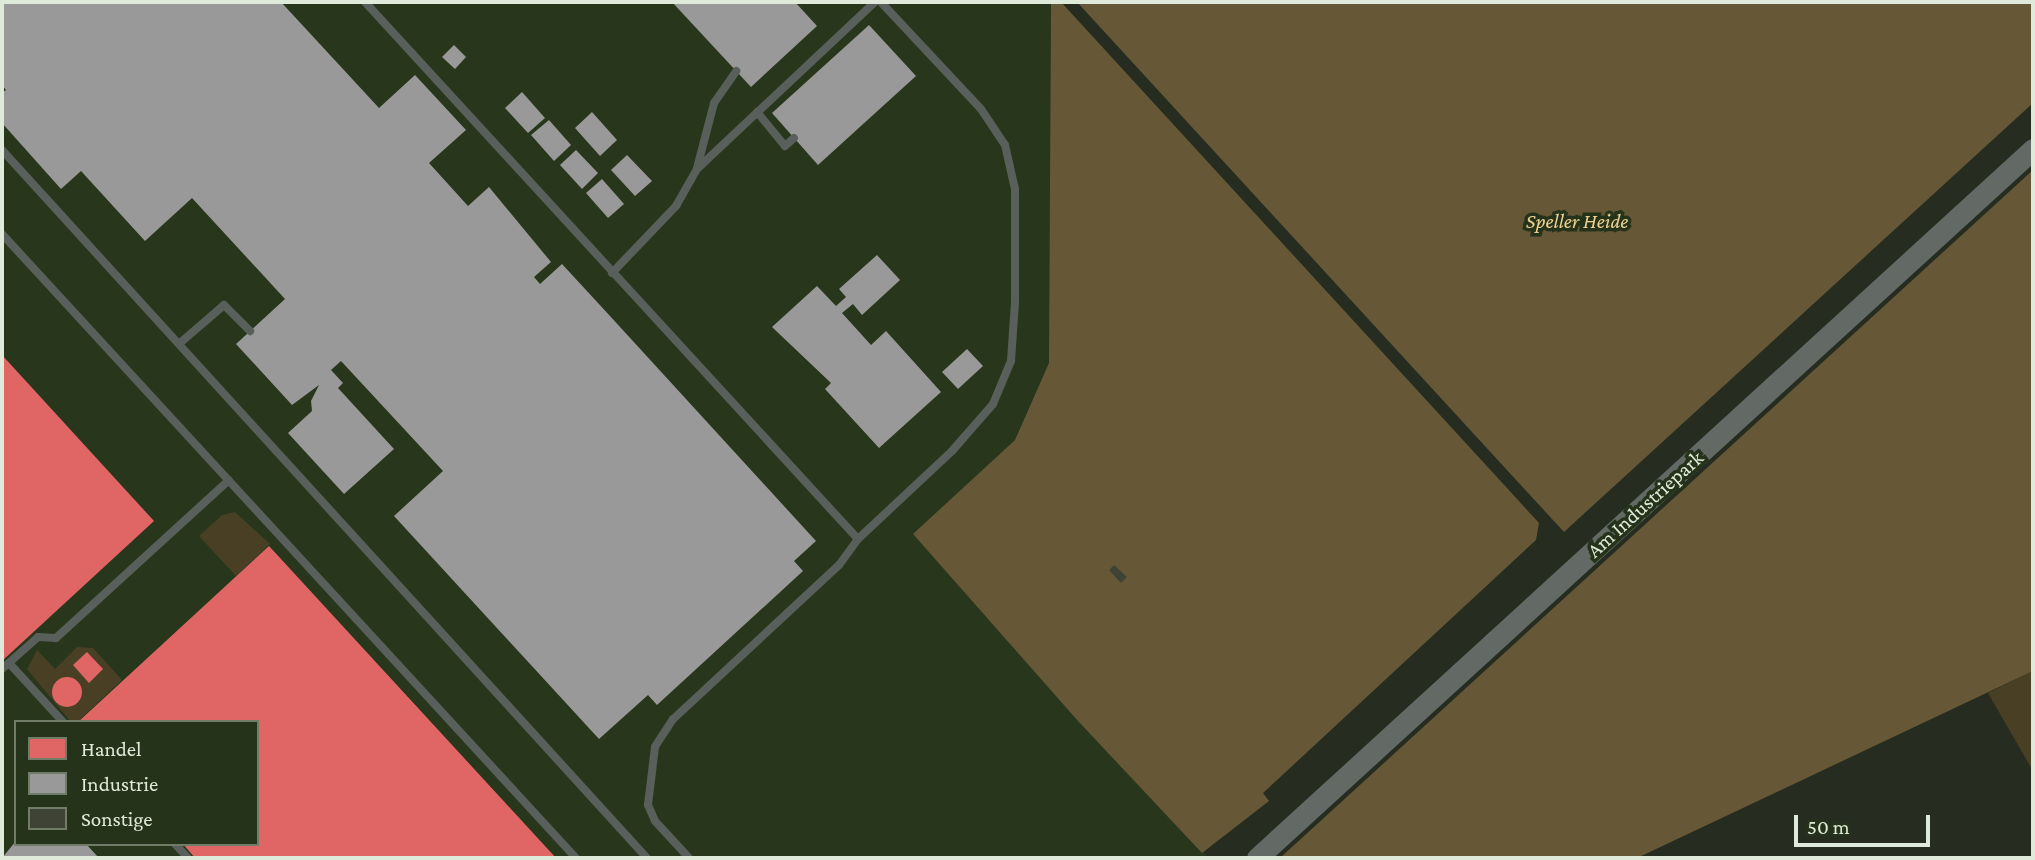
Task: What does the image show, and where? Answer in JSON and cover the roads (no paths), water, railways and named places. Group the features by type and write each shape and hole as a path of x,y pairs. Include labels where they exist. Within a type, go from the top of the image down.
{"street":[{"name":"Am Industriepark","path":"1257,858 2033,149"}],"lane":[{"path":"365,2 858,539"},
{"path":"697,169 875,2"},
{"path":"689,858 655,821 648,805 654,747 679,712 839,565 858,539 952,451 993,404 1011,361 1016,302 1015,190 1005,145 981,109 881,2"},
{"path":"612,273 676,206 697,169 714,103 736,72"},
{"path":"757,112 785,146 794,138"},
{"path":"2,149 647,858"},
{"path":"2,234 576,858"},
{"path":"180,343 224,305 250,331"},
{"path":"61,720 5,666 38,637 55,638 229,480"}],"park label":[{"name":"Speller Heide","path":"1577,221"}]}
